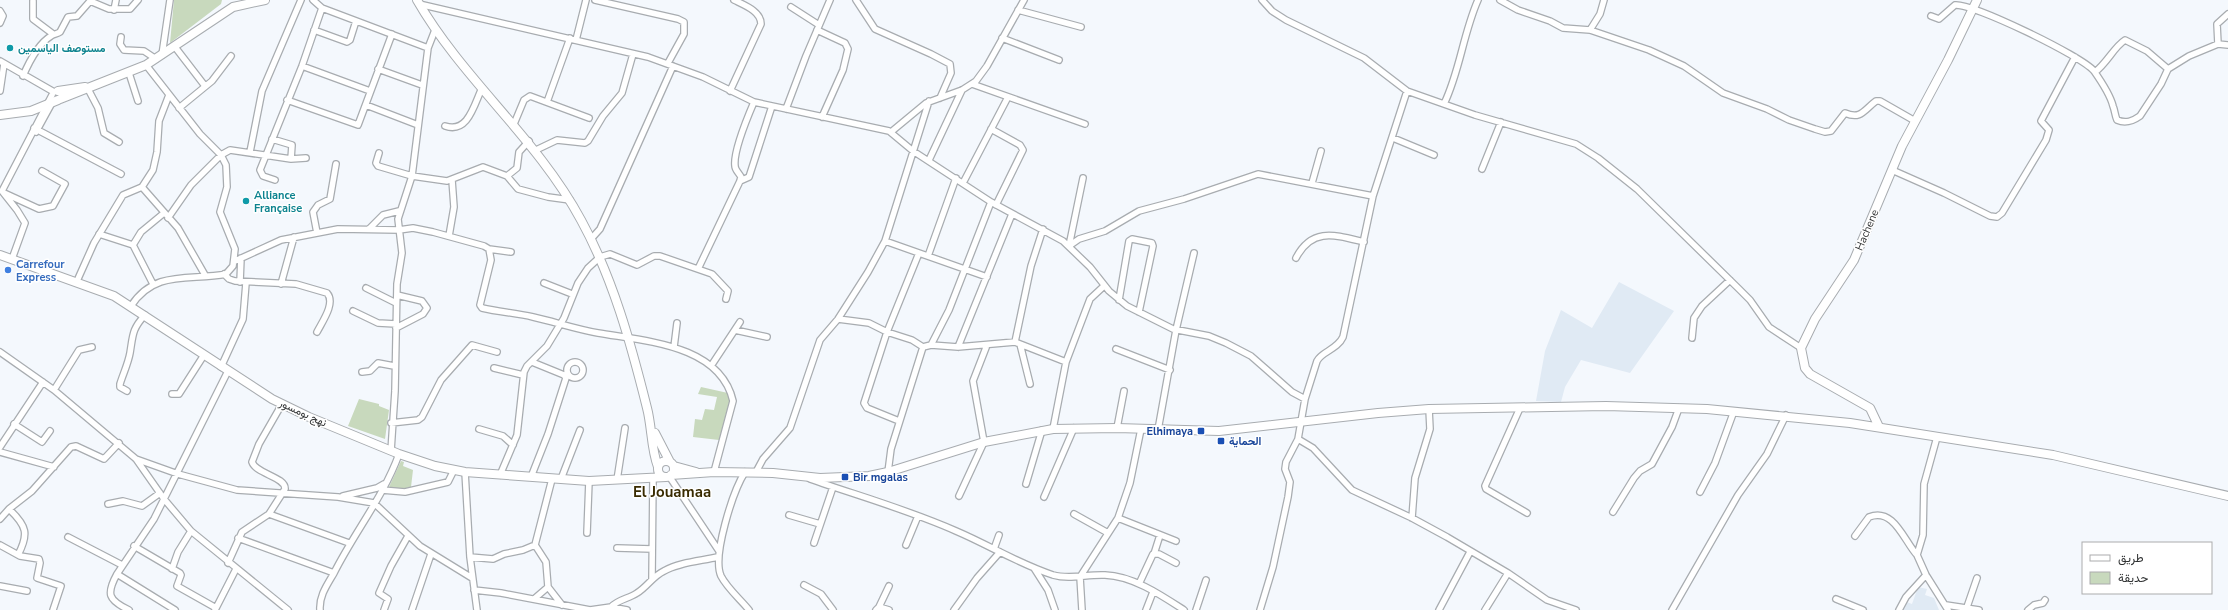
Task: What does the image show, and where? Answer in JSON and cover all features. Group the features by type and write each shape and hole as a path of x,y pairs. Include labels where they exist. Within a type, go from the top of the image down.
{"main road":[{"path":"0,116 31,111 54,98 98,85 129,73 146,65 175,47 231,4 265,0"},
{"path":"420,2 426,16 435,30 482,88 536,150 570,200 591,239 600,257 627,337 649,417 657,440 672,464 674,471 669,476 660,474 649,417"},
{"name":"Hachene","path":"1801,348 1815,319 1854,260 1892,170 1915,121 1976,4"},
{"name":"نهج بومسور","path":"0,255 77,281 131,306 225,369 282,404 395,452 465,472 589,481 652,478 698,472 756,472 845,478 888,472 984,442 1042,430 1118,428 1219,431 1378,413 1430,409 1679,408 1786,415 1879,427 2053,455 2228,496"},
{"path":"1801,348 1805,368 1810,374 1870,408 1879,427"},
{"path":"658,468 661,462 672,464"},
{"name":"نهج بومسور","path":"672,464 698,472"},
{"name":"نهج بومسور","path":"635,479 658,468"}],"street":[{"path":"32,0 33,19 53,34"},
{"path":"23,76 28,63 39,48 53,34 60,32 68,17 77,16 91,0 103,7 114,10 130,9 138,0"},
{"path":"114,10 116,0"},
{"path":"121,37 120,44 124,50 144,51 159,57 170,0"},
{"path":"250,152 262,91 301,0"},
{"path":"313,0 322,8 428,48"},
{"path":"576,40 586,0"},
{"path":"591,239 600,229 670,64 684,36 686,28 684,22 678,19 595,0"},
{"path":"730,91 760,24 760,17 757,14 734,0"},
{"path":"786,109 830,0"},
{"path":"856,0 875,29 950,64 951,73 940,98"},
{"path":"891,132 929,102 962,90 972,84 984,73 1024,0"},
{"path":"1262,0 1272,11 1286,20 1364,58 1408,91 1501,122 1576,144 1598,158 1637,189 1730,280 1750,300 1769,327 1801,348"},
{"path":"1444,104 1456,76 1467,28 1478,0"},
{"path":"1500,0 1509,2 1563,28 1590,30 1620,42 1635,45 1684,66 1724,93 1768,109 1789,120 1825,132 1831,131 1842,115 1845,114 1853,117 1859,116 1876,101 1915,121"},
{"path":"1590,30 1600,14 1604,0"},
{"path":"420,2 670,64 754,102 822,117 878,127 891,132 913,151 929,160 994,204 1043,230 1069,246 1090,267 1104,286 1119,300 1139,312 1176,330 1209,336 1251,356 1292,392 1304,399"},
{"path":"1931,16 1940,19 1955,5 1976,4 2050,43 2087,64 2095,72 2107,92 2117,120 2127,122 2140,116 2161,84 2168,69 2189,56 2218,44 2228,45"},
{"path":"790,7 818,27 845,43 848,49 843,70 822,117"},
{"path":"275,180 263,176 260,173 264,155 302,66 322,8"},
{"path":"1018,10 1081,27"},
{"path":"0,11 3,16 0,23"},
{"path":"2218,44 2216,24 2228,14"},
{"path":"314,30 347,42 350,40 356,21"},
{"path":"319,609 323,593 349,543 383,487 395,452 391,424 395,391 394,366 396,303 402,253 399,230 399,211 412,176 422,85 428,48 435,30"},
{"path":"287,100 356,125 359,124 392,34"},
{"path":"547,102 570,38"},
{"path":"1002,38 1059,60"},
{"path":"2095,72 2126,40 2147,51 2168,69"},
{"path":"175,47 205,86"},
{"path":"536,150 557,140 588,142 603,116 622,93 633,54"},
{"path":"179,108 205,86 231,56"},
{"path":"1892,170 1944,193 1990,216 1997,217 2002,213 2046,140 2049,130 2041,121 2075,57"},
{"path":"0,91 2,62 54,98 34,131 2,193"},
{"path":"131,306 143,290 153,284 183,277 224,274 231,270 234,261 233,243 220,212 227,179 226,165 221,155 179,108 146,65"},
{"path":"302,66 370,91"},
{"path":"378,69 422,85"},
{"path":"129,73 138,101"},
{"path":"972,84 1085,124"},
{"path":"88,88 98,108 104,133 119,142"},
{"path":"445,126 456,129 462,126 482,88"},
{"path":"929,160 962,90"},
{"path":"1260,610 1270,580 1288,497 1290,482 1285,469 1298,438 1304,399 1318,358 1336,347 1343,337 1373,196 1408,91"},
{"path":"77,281 88,253 123,196 142,187 148,179 155,162 158,125 169,95"},
{"path":"514,124 527,96 589,118"},
{"path":"963,183 1008,97"},
{"path":"698,269 740,181 741,177 736,170 735,163 742,133 754,102"},
{"path":"756,472 763,459 790,428 820,340 828,328 838,319 868,272 885,241 899,201 929,102"},
{"path":"366,105 418,125"},
{"path":"740,181 749,177 772,106"},
{"path":"1482,169 1501,122"},
{"path":"931,345 949,310 965,268 994,204 1023,150 1020,144 991,129"},
{"path":"34,131 121,174"},
{"path":"1393,138 1434,155"},
{"path":"272,139 292,145 291,159"},
{"path":"507,176 514,172 519,150 529,141"},
{"path":"133,245 141,232 166,216 191,185 221,155 233,149 291,159 306,158"},
{"path":"1312,183 1321,152"},
{"path":"379,153 376,163 378,166 412,176 443,181 452,180 483,167 507,176 518,189 548,198 570,200"},
{"path":"317,233 313,212 318,205 330,199 336,164"},
{"path":"2,193 39,209 53,206 65,184 42,170"},
{"path":"1069,246 1079,240 1105,231 1139,211 1184,199 1254,175 1262,174 1373,196"},
{"path":"928,256 956,178"},
{"path":"1069,246 1083,178"},
{"path":"449,236 454,207 452,180"},
{"path":"142,187 188,244 205,275"},
{"path":"2,193 25,223 12,259"},
{"path":"369,229 383,215 399,211"},
{"path":"958,347 1012,214"},
{"path":"234,261 280,240 338,229 399,230 413,228 449,236 489,249 511,252"},
{"path":"1030,384 1018,343 1031,266 1043,230"},
{"path":"99,234 133,245 153,284"},
{"path":"1296,258 1308,240 1326,235 1334,235 1364,242"},
{"path":"281,284 294,237"},
{"path":"1119,300 1129,241 1132,239 1152,242 1153,246 1139,312"},
{"path":"885,241 987,277"},
{"path":"489,249 491,260 481,307 598,333 627,337 674,347 711,366 730,392 733,401 714,472"},
{"path":"899,421 867,408 864,403 887,332 919,253"},
{"path":"1158,430 1176,330 1194,253"},
{"path":"500,475 517,435 523,375 532,362 547,346 564,318 572,294 588,268 600,257 610,254 637,265 654,256 660,256 698,269 716,278 728,292 726,299"},
{"path":"129,610 116,602 110,595 109,588 134,546 154,519 178,474 225,369 243,319 243,282 241,258"},
{"path":"224,274 229,279 243,282 307,286 323,291 329,296 329,307 316,332"},
{"path":"1692,338 1694,318 1702,306 1730,280"},
{"path":"544,283 572,294"},
{"path":"1054,429 1066,362 1090,299 1104,286"},
{"path":"366,288 396,303"},
{"path":"353,311 378,323 396,326 423,314 427,308 422,301 397,295"},
{"path":"127,391 120,387 120,384 130,353 136,325 145,315"},
{"path":"838,319 869,323 887,332 912,340 923,347 931,345 958,347 987,345 1000,342 1018,343 1066,362"},
{"path":"674,347 677,322"},
{"path":"711,366 740,322"},
{"path":"735,330 767,337"},
{"path":"391,424 422,417 441,380 472,345 497,352"},
{"path":"959,496 984,442 973,381 987,345"},
{"path":"54,390 79,350 92,347"},
{"path":"888,472 891,448 923,347"},
{"path":"1116,349 1170,370"},
{"path":"0,352 54,390 136,459 164,499 191,531 281,608 288,610"},
{"path":"172,394 178,395 181,392 204,355"},
{"path":"531,477 568,377 532,362"},
{"path":"362,372 370,371 378,363 394,366"},
{"path":"494,368 523,375"},
{"path":"0,447 43,382"},
{"path":"1118,428 1124,391"},
{"path":"228,563 238,538 248,527 269,514 286,486 258,469 252,462 259,444 282,404"},
{"path":"1520,408 1485,486 1486,489 1527,513"},
{"path":"1613,512 1634,478 1640,471 1652,464 1672,427 1679,408"},
{"path":"1412,518 1415,478 1430,428 1430,409"},
{"path":"1700,492 1716,463 1734,411"},
{"path":"1672,610 1738,495 1767,454 1786,415"},
{"path":"14,424 42,442 50,431"},
{"path":"479,428 503,436 513,445"},
{"path":"617,480 625,428"},
{"path":"1044,497 1074,428"},
{"path":"1082,610 1080,577 1118,518 1130,483 1141,429"},
{"path":"561,479 580,430"},
{"path":"1026,484 1042,430"},
{"path":"1917,555 1923,535 1924,484 1937,437"},
{"path":"1298,438 1313,448 1352,490 1412,518 1508,573 1547,600 1576,610"},
{"path":"0,519 9,509 32,491 71,447 76,446 104,459 119,444"},
{"path":"0,452 54,467"},
{"path":"136,459 178,474 237,490 338,497 374,503 386,512 408,536 431,554 472,578"},
{"path":"338,497 383,487 405,492 448,482 454,470"},
{"path":"465,472 470,556 477,610"},
{"path":"745,472 733,497 718,557 721,576 749,610"},
{"path":"669,476 720,551"},
{"path":"799,476 918,516 957,531 1034,568 1055,576 1080,577 1111,575 1139,584 1184,610"},
{"path":"652,478 652,579"},
{"path":"552,479 535,545 546,562 548,587 562,605"},
{"path":"587,533 589,481"},
{"path":"814,543 833,487"},
{"path":"108,504 123,501 142,506 160,493"},
{"path":"9,509 17,517 26,533 25,541 18,555"},
{"path":"269,514 349,543"},
{"path":"1074,514 1108,533"},
{"path":"1855,536 1869,517 1879,514 1886,517 1899,528 1917,555 1926,575 1947,607 1979,610"},
{"path":"789,515 820,524"},
{"path":"906,545 918,516"},
{"path":"1118,518 1176,541"},
{"path":"172,569 178,552 191,531"},
{"path":"994,549 999,535"},
{"path":"1139,584 1151,555 1154,554 1160,535"},
{"path":"384,610 388,599 379,593 391,566 408,536"},
{"path":"68,537 122,565"},
{"path":"238,538 334,573"},
{"path":"0,545 18,555 39,559 40,563 37,578 61,586 54,610"},
{"path":"470,556 493,559 504,554 523,550 535,545"},
{"path":"134,546 181,574 177,586 215,609 236,569"},
{"path":"616,548 652,549"},
{"path":"954,610 1000,552"},
{"path":"1439,610 1470,552"},
{"path":"412,610 431,554"},
{"path":"1154,554 1161,555 1176,563"},
{"path":"611,607 620,599 641,590 652,579 664,571 678,565 718,557"},
{"path":"1034,568 1048,590 1055,610"},
{"path":"1485,610 1508,573"},
{"path":"116,574 175,610"},
{"path":"1899,610 1906,597 1926,575"},
{"path":"1967,608 1977,578"},
{"path":"1196,610 1206,580"},
{"path":"0,586 27,591"},
{"path":"804,586 822,594 833,610"},
{"path":"889,586 878,608 889,610"},
{"path":"534,599 548,587"},
{"path":"474,590 534,599 590,610 611,607 627,610"},
{"path":"1146,610 1153,592"},
{"path":"1836,599 1863,610"},
{"path":"2028,610 2034,605 2043,603 2045,600"}],"shaded area":[{"path":"1619,282 1674,311 1630,373 1581,360 1565,387 1561,402 1536,401 1545,351 1561,310 1592,328"},
{"path":"1918,587 1927,589 1925,595 1934,598 1939,610 1900,610 1904,601 1912,604"}],"green space":[{"path":"174,0 222,0 221,4 170,43"},
{"path":"701,387 728,393 730,399 719,440 693,437 695,419 702,420 705,409 714,410 717,397 698,394"},
{"path":"359,399 379,404 379,406 389,410 385,439 348,426"},
{"path":"401,461 404,462 403,466 413,470 411,487 403,489 389,487"}],"place":[{"name":"مستوصف الياسمين","path":"10,48"},
{"name":"Alliance Française","path":"246,201"},
{"name":"Carrefour Express","path":"8,270"},
{"name":"Elhimaya","path":"1201,431"},
{"name":"الحماية","path":"1221,441"},
{"name":"Bir mgalas","path":"845,477"}],"district":[{"name":"El Jouamaa","path":"672,492"}]}
